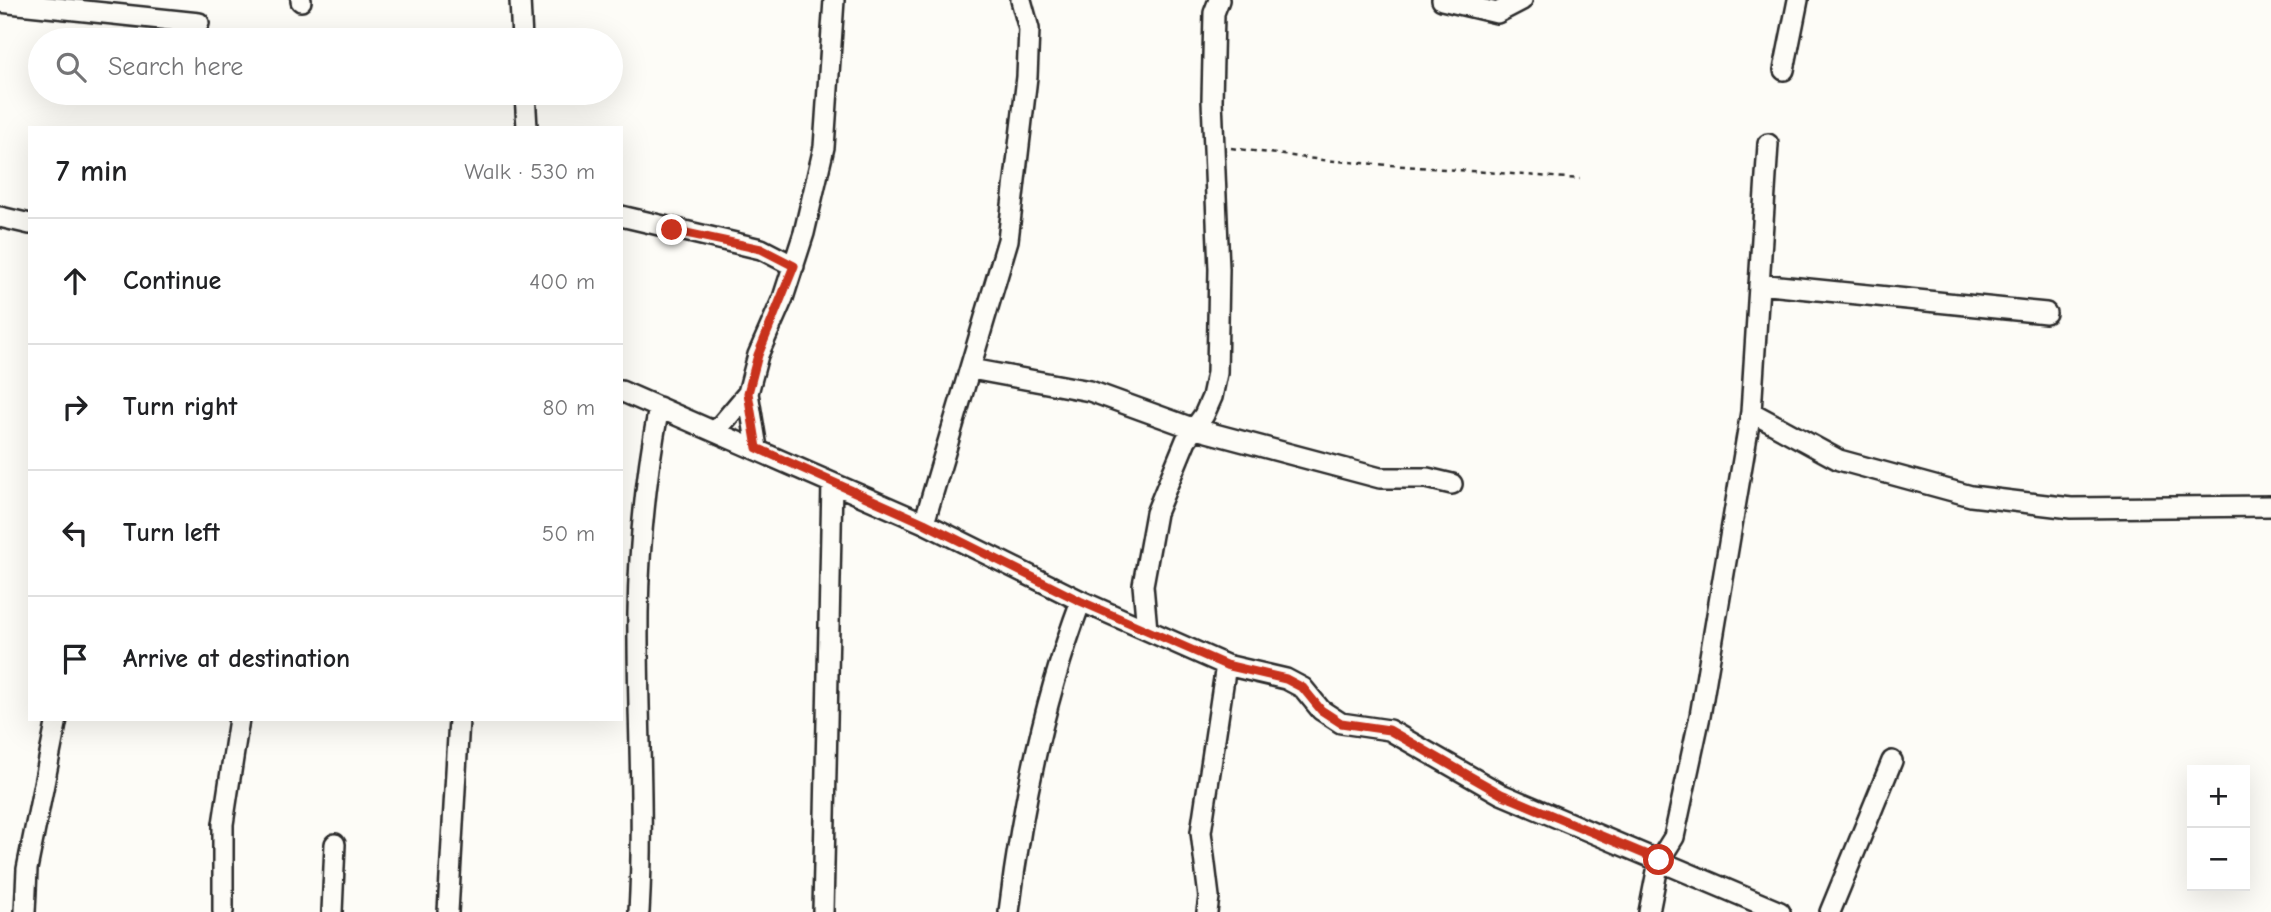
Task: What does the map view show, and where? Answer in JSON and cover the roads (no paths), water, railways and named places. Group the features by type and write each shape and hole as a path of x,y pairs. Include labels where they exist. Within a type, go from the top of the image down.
{"street":[{"path":"520,0 521,28"},
{"path":"757,448 748,393 758,355 794,266 824,147 834,0"},
{"path":"924,523 1008,240 1016,192 1027,77 1028,29 1021,0"},
{"path":"1147,630 1143,585 1156,513 1192,428 1205,415 1217,373 1219,269 1214,145 1214,13 1219,0"},
{"path":"1441,0 1497,13 1522,0"},
{"path":"1784,70 1798,0"},
{"path":"0,2 199,23"},
{"path":"526,105 527,126"},
{"path":"1648,912 1659,860 1674,837 1700,716 1751,412 1768,144"},
{"path":"623,216 761,249 794,266"},
{"path":"0,217 28,224"},
{"path":"1759,284 2046,313"},
{"path":"971,369 1090,391 1192,428 1380,478 1427,478 1452,484"},
{"path":"623,392 716,430 924,523 1080,601 1226,665 1286,679 1303,688 1321,710 1341,723 1389,730 1501,794 1780,912"},
{"path":"716,430 748,393"},
{"path":"639,912 642,864 638,615 641,543 649,460 659,407"},
{"path":"1751,412 1839,460 1971,496 2071,508 2271,506"},
{"path":"823,912 831,483"},
{"path":"1009,912 1020,820 1055,671 1080,601"},
{"path":"1207,912 1209,897 1201,832 1226,665"},
{"path":"25,912 27,869 57,721"},
{"path":"223,912 223,824 239,721"},
{"path":"448,912 459,721"},
{"path":"1830,912 1892,761"},
{"path":"332,912 335,844"}]}
